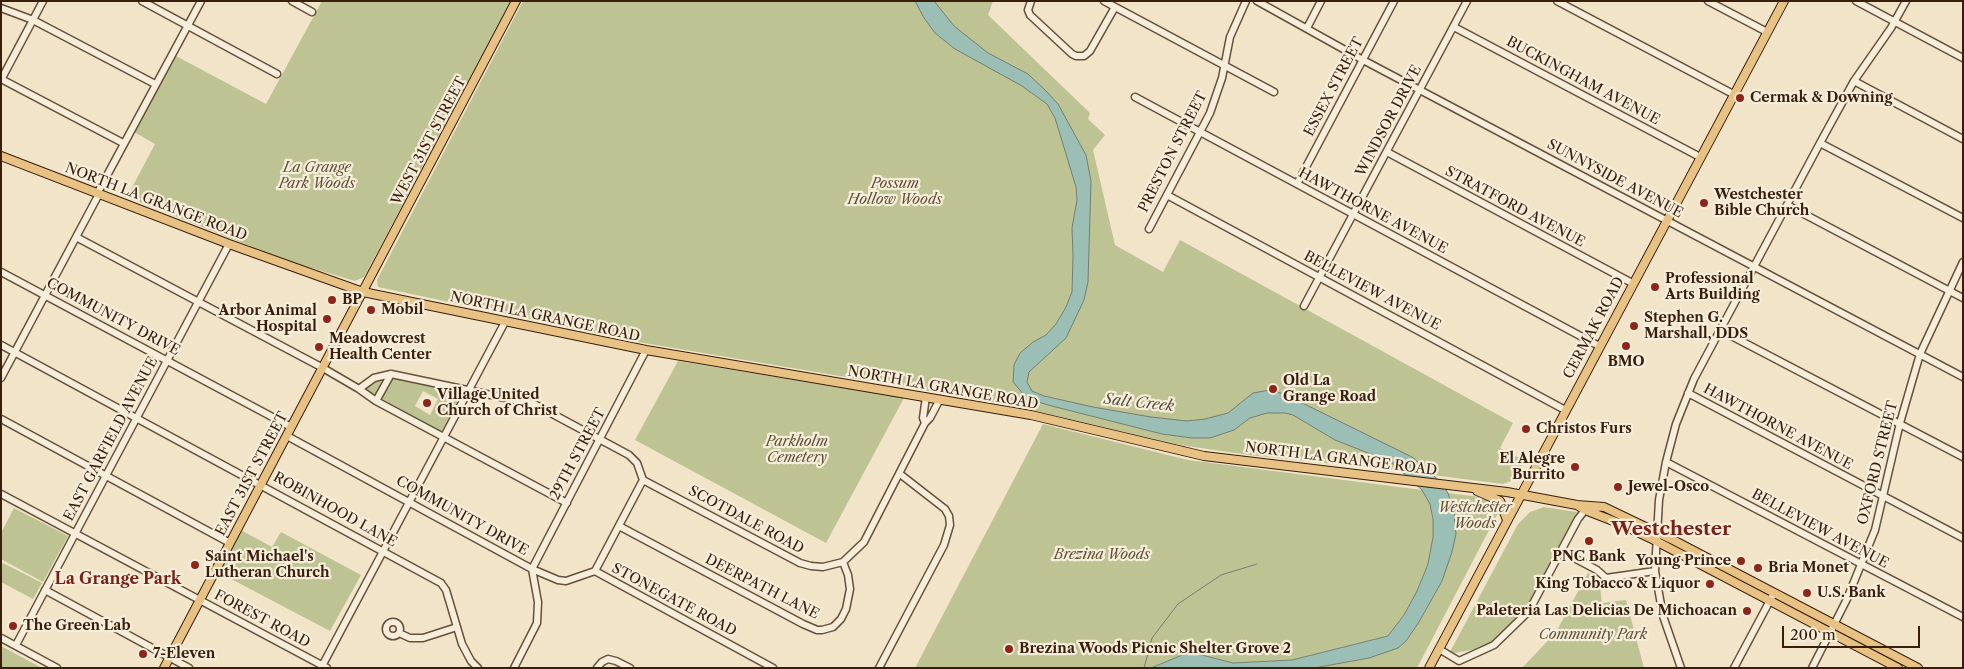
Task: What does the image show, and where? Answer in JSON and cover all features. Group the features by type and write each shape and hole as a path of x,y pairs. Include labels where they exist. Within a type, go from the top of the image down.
{"main road":[{"name":"WEST 31ST STREET","path":"363,292 516,1"},
{"name":"CERMAK ROAD","path":"1429,668 1632,283 1784,1"},
{"name":"NORTH LA GRANGE ROAD","path":"1,156 229,244 363,292 646,350 1031,415 1204,456 1521,494 1580,507"},
{"name":"EAST 31ST STREET","path":"164,668 363,292"},
{"path":"1461,486 1489,495 1500,501 1507,520"},
{"path":"1580,507 1604,507 1657,532 1918,668"},
{"path":"1580,507 1656,541 1893,667"}],"street":[{"path":"43,1 1,79 123,143"},
{"path":"142,1 277,74"},
{"path":"1,378 76,237 123,143 201,1"},
{"path":"292,1 312,12"},
{"path":"1031,1 1028,10 1030,15 1076,56 1084,56 1090,51 1114,7"},
{"path":"1104,1 1274,92"},
{"name":"PRESTON STREET","path":"1148,229 1200,132 1216,96 1234,28 1246,1"},
{"name":"SUNNYSIDE AVENUE","path":"1257,1 1363,60 1963,377"},
{"path":"1307,28 1321,1"},
{"name":"ESSEX STREET","path":"1296,184 1394,1"},
{"name":"WINDSOR DRIVE","path":"1304,306 1467,1"},
{"path":"1557,1 1733,94"},
{"path":"1708,1 1767,32"},
{"path":"1856,1 1963,58"},
{"path":"1681,668 1664,616 1655,571 1658,507 1666,462 1676,424 1688,393 1720,330 1820,143 1854,81 1906,1"},
{"path":"1,8 33,20 155,84"},
{"name":"BUCKINGHAM AVENUE","path":"1454,27 1700,157"},
{"path":"1854,81 1963,139"},
{"name":"HAWTHORNE AVENUE","path":"1135,97 1599,346"},
{"path":"1820,143 1963,218"},
{"name":"STRATFORD AVENUE","path":"1387,152 1632,283"},
{"name":"BELLEVIEW AVENUE","path":"1167,194 1565,410"},
{"path":"1787,205 1963,298"},
{"path":"76,237 360,388 376,401 567,503"},
{"name":"EAST GARFIELD AVENUE","path":"16,645 229,244"},
{"name":"OXFORD STREET","path":"1812,668 1861,566 1875,530 1900,423 1920,354 1963,262"},
{"name":"COMMUNITY DRIVE","path":"1,272 291,427"},
{"path":"324,667 504,322"},
{"path":"1720,330 1963,457"},
{"name":"ROBINHOOD LANE","path":"1,345 442,583 466,652 478,668"},
{"name":"29TH STREET","path":"532,569 646,350"},
{"path":"360,388 374,378 391,374 534,404 630,455 637,463 643,480 595,571"},
{"path":"376,401 391,374"},
{"name":"HAWTHORNE AVENUE","path":"1688,393 1963,538"},
{"path":"925,424 923,418 926,397"},
{"path":"843,562 864,542 925,424 940,399"},
{"path":"1,419 230,543"},
{"name":"COMMUNITY DRIVE","path":"287,436 532,569 538,602 537,623 514,668"},
{"name":"BELLEVIEW AVENUE","path":"1666,462 1861,566 1963,617"},
{"path":"879,668 944,545 950,525 949,516 945,509 900,474"},
{"name":"SCOTDALE ROAD","path":"643,480 800,563 823,567 843,562"},
{"name":"FOREST ROAD","path":"1,494 324,667"},
{"path":"1458,663 1492,646 1528,612 1578,519 1580,507"},
{"name":"DEERPATH LANE","path":"619,526 817,630 833,627 841,619 846,609 850,589 848,575 843,562"},
{"path":"1561,551 1597,570 1606,578 1655,571"},
{"name":"STONEGATE ROAD","path":"532,569 558,580 566,581 595,571 773,668"},
{"path":"45,590 189,668"},
{"path":"1734,668 1774,593"},
{"path":"398,633 410,638 423,638 457,627"},
{"path":"1,638 57,668"},
{"path":"1439,650 1464,668"},
{"path":"1893,667 1897,656"},
{"path":"597,668 608,659 630,668"}],"green space":[{"name":"La Grange Park Woods","path":"322,1 511,1 364,277 355,281 288,261 127,197 155,144 134,132 176,56 266,104"},
{"name":"Possum Hollow Woods","path":"523,1 993,1 988,15 1090,113 1088,119 1105,135 1093,150 1115,245 1163,272 1180,240 1513,423 1500,448 1525,461 1514,480 1503,484 1249,455 1180,445 1006,404 644,343 378,287 377,280"},
{"name":"Parkholm Cemetery","path":"678,361 904,398 826,543 635,440"},
{"path":"393,377 460,392 461,397 443,431 439,431 381,397","holes":["423,391 438,399 430,415 415,406"]},
{"path":"375,379 380,380 381,383 376,394 372,395 366,391 365,386"},
{"name":"Brezina Woods","path":"1043,424 1188,460 1422,490 1430,503 1433,519 1433,537 1428,564 1417,591 1404,615 1388,636 1292,660 1233,663 1194,653 1182,655 1151,668 915,668"},
{"name":"Westchester Woods","path":"1448,493 1488,498 1497,502 1499,511 1417,668 1314,668 1369,658 1406,641 1442,581 1454,513"},
{"path":"1544,507 1577,512 1527,608 1488,647 1449,654 1518,524 1530,512"},
{"path":"14,508 68,536 43,582 1,559 1,533"},
{"path":"239,529 272,547 281,532 361,575 330,631 216,571"},
{"path":"3,563 42,583 33,599 1,582 1,567"},
{"name":"Community Park","path":"1588,573 1599,579 1602,603 1626,600 1644,668 1522,668 1556,632"},
{"path":"1,646 42,668 1,668"}],"water":[{"name":"Salt Creek","path":"915,1 934,1 954,26 988,53 1028,74 1058,104 1086,155 1091,181 1088,282 1084,300 1066,338 1029,372 1027,382 1032,391 1044,396 1093,407 1187,421 1228,413 1253,393 1270,390 1284,394 1412,457 1441,482 1448,493 1454,513 1456,534 1442,581 1419,622 1406,641 1398,648 1369,658 1314,668 1151,668 1182,655 1194,653 1233,663 1292,660 1388,636 1404,615 1417,591 1428,564 1433,537 1433,519 1430,504 1422,490 1391,462 1335,440 1293,415 1267,413 1250,418 1234,430 1210,438 1192,438 1162,434 1048,405 1032,400 1024,395 1013,382 1014,365 1020,353 1033,342 1046,335 1056,324 1072,292 1072,228 1077,200 1076,187 1055,118 1047,104 1022,86 955,49 935,33"}],"waterway":[{"path":"1144,668 1152,638 1178,604 1221,575 1257,564"}],"place":[{"name":"Cermak & Downing","path":"1740,98"},
{"name":"Westchester Bible Church","path":"1704,203"},
{"name":"Professional Arts Building","path":"1655,287"},
{"name":"BP","path":"332,300"},
{"name":"Mobil","path":"371,310"},
{"name":"Arbor Animal Hospital","path":"327,319"},
{"name":"Stephen G. Marshall, DDS","path":"1634,326"},
{"name":"BMO","path":"1626,346"},
{"name":"Meadowcrest Health Center","path":"319,347"},
{"name":"Old La Grange Road","path":"1273,389"},
{"name":"Village United Church of Christ","path":"427,403"},
{"name":"Christos Furs","path":"1526,429"},
{"name":"El Alegre Burrito","path":"1575,467"},
{"name":"Jewel-Osco","path":"1618,487"},
{"name":"PNC Bank","path":"1589,541"},
{"name":"Young Prince","path":"1741,561"},
{"name":"Saint Michael's Lutheran Church","path":"195,565"},
{"name":"Bria Monet","path":"1758,568"},
{"name":"King Tobacco & Liquor","path":"1710,584"},
{"name":"U.S. Bank","path":"1807,593"},
{"name":"Paleteria Las Delicias De Michoacan","path":"1747,611"},
{"name":"The Green Lab","path":"13,626"},
{"name":"Brezina Woods Picnic Shelter Grove 2","path":"1009,649"},
{"name":"7-Eleven","path":"143,654"}],"district":[{"name":"Westchester","path":"1671,530"},
{"name":"La Grange Park","path":"118,579"}]}
